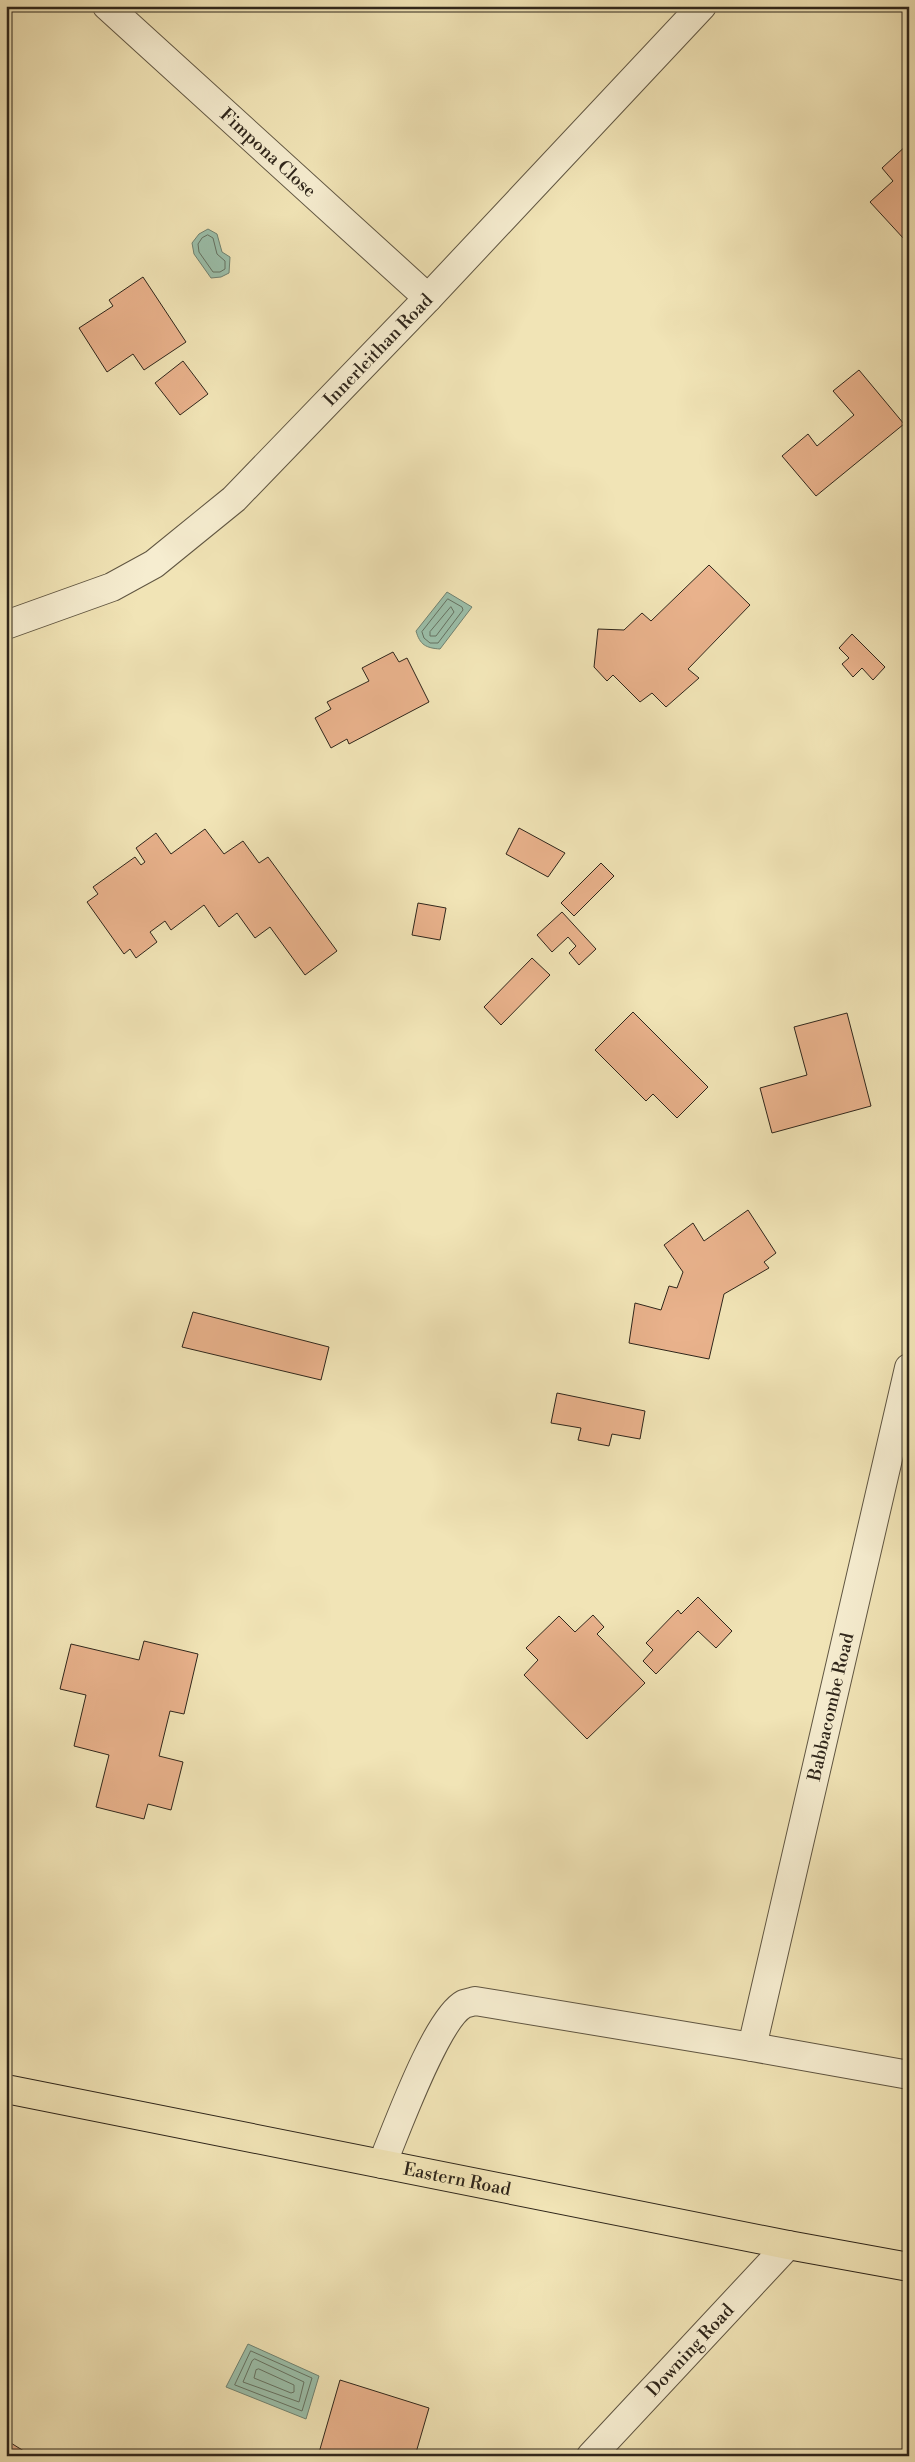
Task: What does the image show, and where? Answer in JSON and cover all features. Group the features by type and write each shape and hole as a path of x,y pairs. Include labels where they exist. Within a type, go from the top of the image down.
{"main road":[{"name":"Eastern Road","path":"6,2089 788,2245 909,2266"}],"street":[{"name":"Fimpona Close","path":"107,6 428,298"},
{"name":"Innerleithan Road","path":"6,625 112,587 154,564 234,499 428,298 702,6"},
{"name":"Babbacombe Road","path":"752,2047 909,1368"},
{"path":"382,2164 435,2041 451,2016 463,2004 475,2001 909,2075"},
{"name":"Downing Road","path":"591,2456 788,2245"}],"water":[{"path":"208,229 217,234 222,252 230,257 229,273 221,277 211,278 194,254 192,243 199,234"},
{"path":"447,592 472,607 440,649 431,648 419,640 416,631"},
{"path":"248,2344 319,2376 306,2419 226,2387"}],"building":[{"path":"909,143 909,234 904,239 870,202 893,181 882,168"},
{"path":"143,277 186,342 144,370 133,354 107,372 79,328 113,306 109,300"},
{"path":"183,361 208,394 180,415 155,383"},
{"path":"859,370 904,424 816,496 782,456 808,434 817,446 854,415 833,391"},
{"path":"709,565 750,605 688,669 699,678 666,707 652,693 640,702 613,675 607,681 594,667 598,629 624,630 642,613 651,621"},
{"path":"852,634 885,667 873,680 862,668 853,677 842,664 849,658 839,648"},
{"path":"393,652 399,662 407,658 429,702 349,744 347,739 331,748 315,718 331,709 327,702 369,681 362,668"},
{"path":"519,828 565,853 548,877 506,854"},
{"path":"205,829 224,854 243,841 259,863 268,857 337,951 305,975 270,927 255,938 237,913 219,927 204,905 171,930 165,921 150,932 157,942 136,958 130,949 124,954 87,902 98,894 93,887 135,857 141,865 145,862 136,848 156,833 171,854"},
{"path":"601,863 614,876 574,916 561,903"},
{"path":"418,903 446,908 440,940 412,935"},
{"path":"562,912 596,949 579,965 569,953 576,946 568,937 552,952 537,935"},
{"path":"532,958 550,975 501,1025 484,1007"},
{"path":"633,1012 708,1087 677,1118 653,1094 646,1101 595,1050"},
{"path":"847,1013 871,1106 772,1133 760,1088 807,1075 794,1027"},
{"path":"748,1210 776,1253 764,1262 769,1268 724,1294 709,1359 629,1343 635,1303 661,1310 669,1286 677,1288 683,1272 664,1245 693,1223 704,1241"},
{"path":"193,1312 329,1347 321,1380 182,1347"},
{"path":"557,1393 645,1411 640,1439 612,1434 609,1446 578,1440 581,1428 551,1423"},
{"path":"698,1597 732,1631 716,1648 698,1631 656,1674 643,1661 653,1650 646,1643 678,1610 681,1614"},
{"path":"593,1615 604,1627 597,1634 645,1683 587,1739 524,1675 538,1660 526,1648 559,1616 575,1632"},
{"path":"144,1641 198,1654 184,1714 170,1711 159,1756 183,1762 171,1810 148,1804 144,1819 96,1807 109,1755 74,1746 86,1695 60,1689 71,1644 139,1660"},
{"path":"340,2380 429,2408 415,2456 318,2456"},
{"path":"6,2440 32,2456 6,2456"}]}
